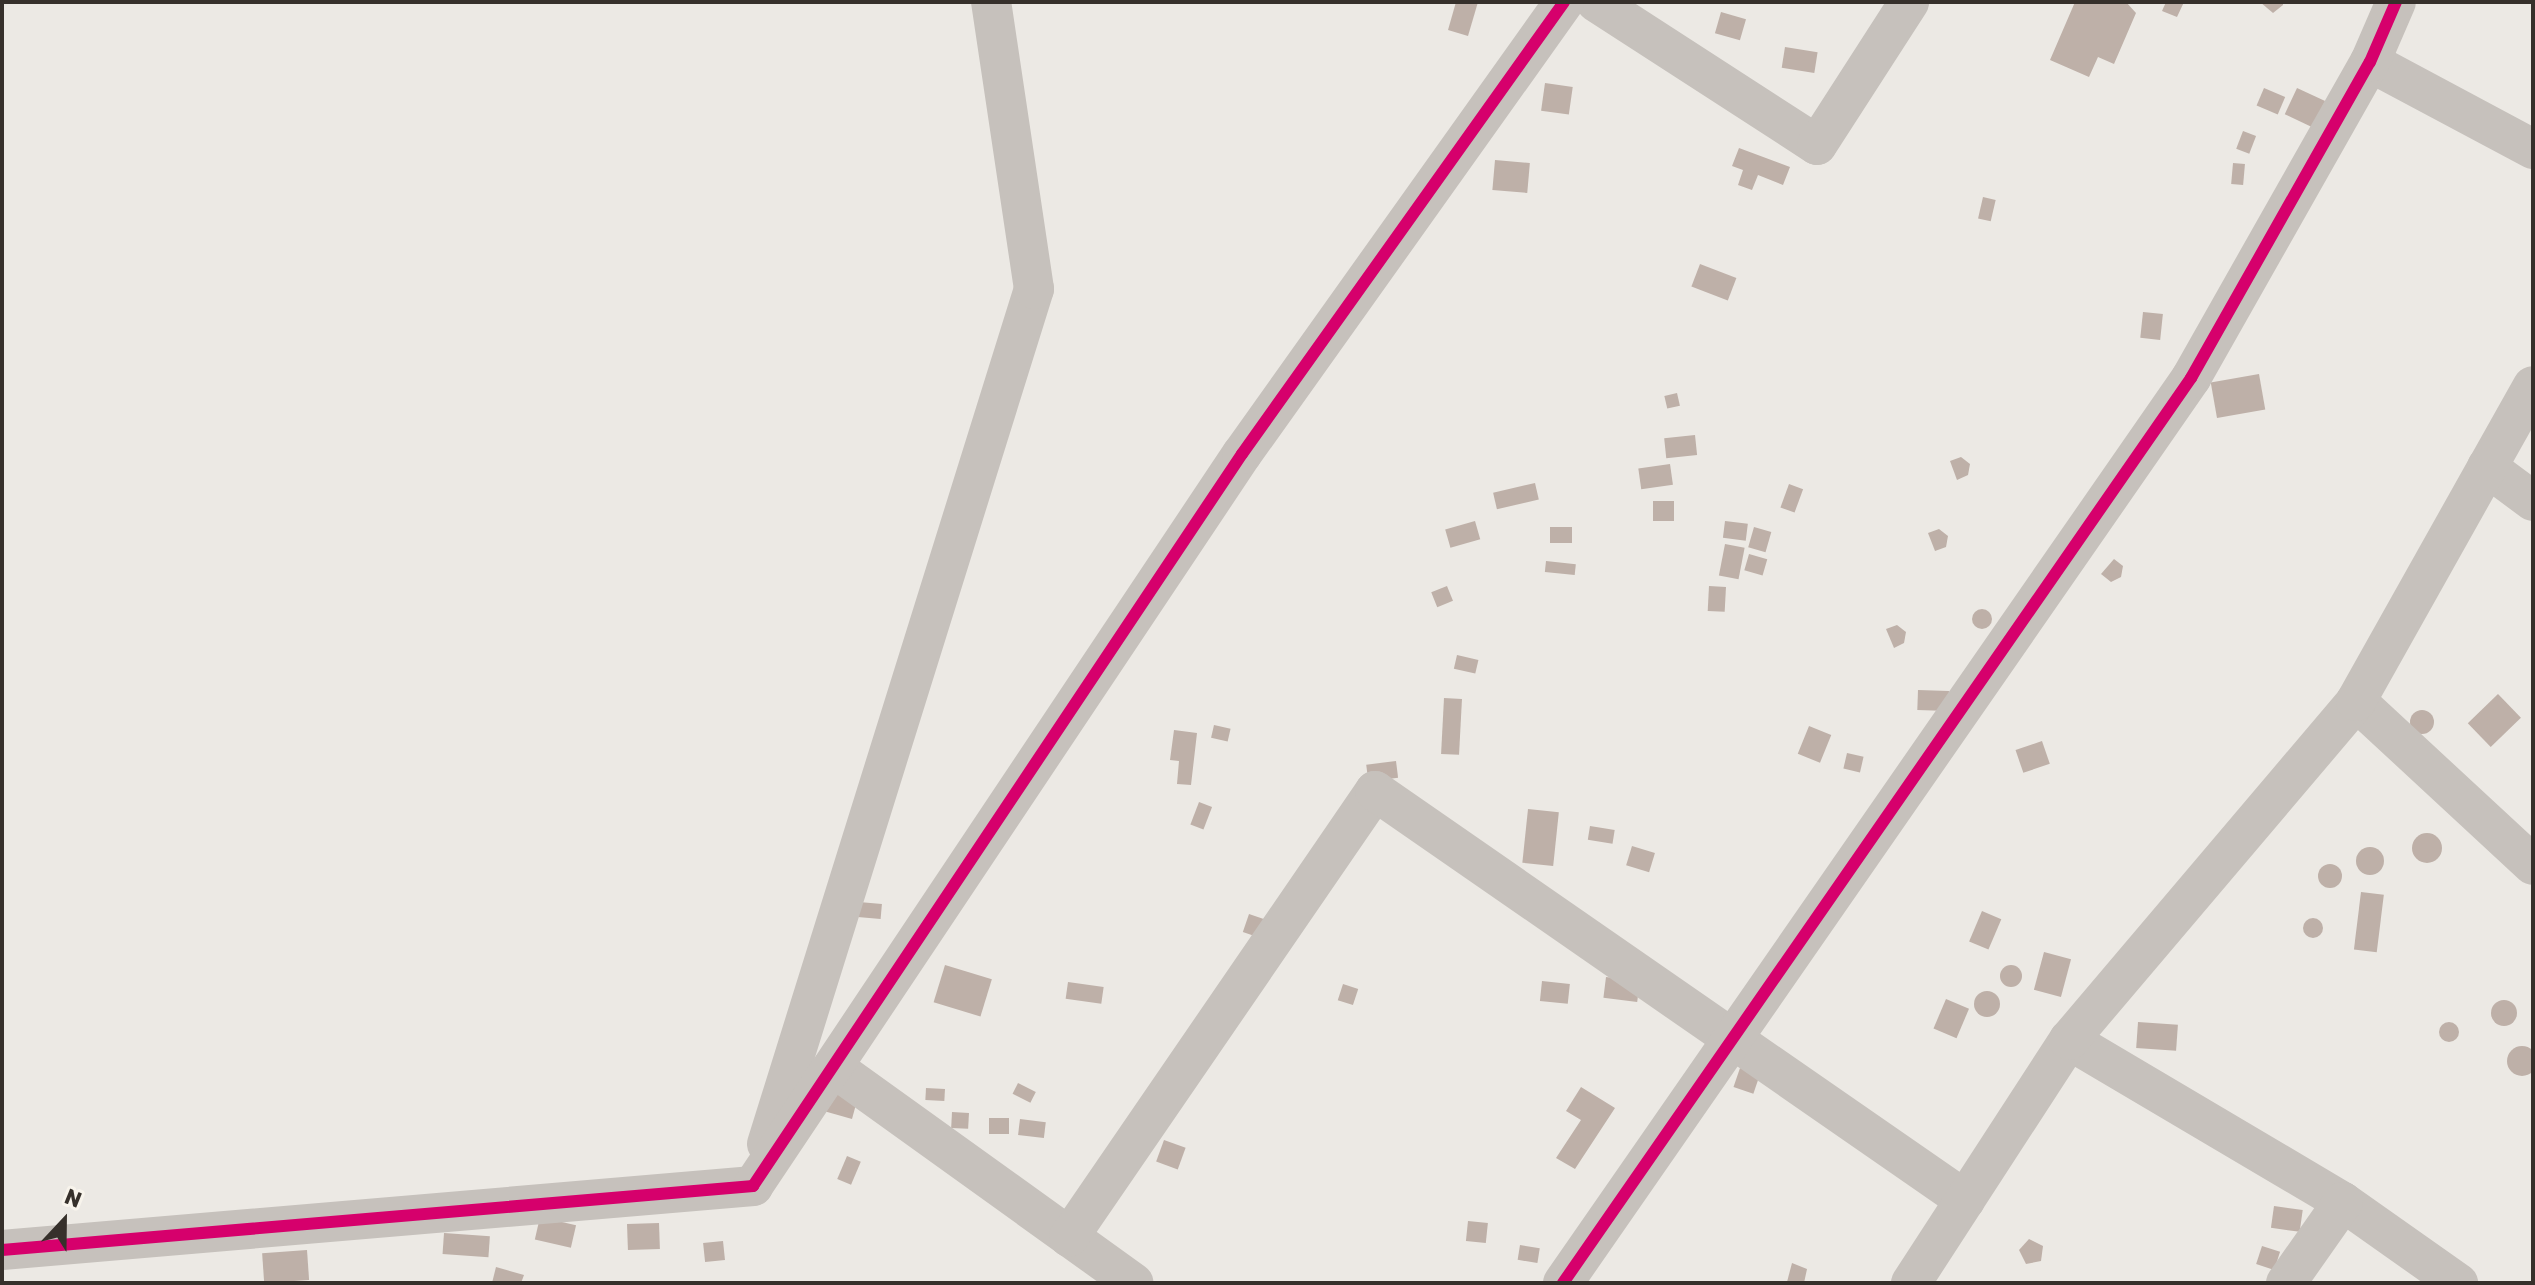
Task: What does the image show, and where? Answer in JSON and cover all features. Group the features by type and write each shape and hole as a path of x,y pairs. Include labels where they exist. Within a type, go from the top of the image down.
{"street":[{"path":"753,1186 1034,289 991,2"},
{"path":"753,1186 1242,454 1564,2"},
{"path":"1596,2 1817,145 1909,2"},
{"path":"1563,1283 2191,378 2370,62 2396,2"},
{"path":"2370,62 2533,149"},
{"path":"1911,1283 2069,1040 2356,701 2533,386"},
{"path":"2487,467 2533,501"},
{"path":"2356,701 2533,865"},
{"path":"1069,1237 1375,791 1965,1200"},
{"path":"2069,1040 2343,1202 2458,1283"},
{"path":"833,1067 1134,1283"},
{"path":"2,1250 753,1186"},
{"path":"2286,1283 2343,1202"}],"building":[{"path":"1456,2 1478,2 1468,36 1448,30"},
{"path":"2075,2 2126,2 2136,13 2114,64 2098,57 2089,77 2050,60"},
{"path":"2166,2 2184,2 2177,17 2162,11"},
{"path":"2260,2 2283,2 2283,5 2273,13"},
{"path":"1721,12 1746,19 1740,40 1715,33"},
{"path":"1785,47 1818,52 1814,73 1782,68"},
{"path":"1545,83 1573,87 1569,115 1541,111"},
{"path":"2264,88 2285,97 2278,114 2257,105"},
{"path":"2297,88 2325,101 2313,127 2285,114"},
{"path":"2243,131 2256,136 2249,154 2236,149"},
{"path":"1739,148 1790,167 1783,185 1758,175 1752,190 1738,185 1743,170 1732,166"},
{"path":"1495,160 1530,163 1527,193 1492,190"},
{"path":"2233,163 2245,164 2243,185 2231,184"},
{"path":"1983,197 1996,200 1991,221 1978,218"},
{"path":"1700,264 1736,278 1728,300 1691,286"},
{"path":"2143,312 2163,314 2160,340 2140,338"},
{"path":"2259,374 2265,409 2217,418 2211,383"},
{"path":"1677,393 1680,406 1667,409 1664,396"},
{"path":"1695,435 1697,455 1666,458 1664,438"},
{"path":"1961,457 1970,464 1968,475 1957,480 1950,461"},
{"path":"1670,464 1673,485 1641,489 1638,468"},
{"path":"1535,483 1539,500 1497,509 1493,493"},
{"path":"1789,484 1803,489 1795,513 1780,507"},
{"path":"1653,501 1674,501 1674,521 1653,521"},
{"path":"1475,521 1480,539 1450,548 1445,530"},
{"path":"1725,521 1748,524 1746,541 1723,538"},
{"path":"1550,527 1572,527 1572,543 1550,543"},
{"path":"1754,527 1771,532 1766,552 1748,547"},
{"path":"1939,529 1948,536 1946,547 1935,551 1928,533"},
{"path":"1725,544 1745,548 1739,579 1719,575"},
{"path":"1749,554 1767,559 1763,576 1744,570"},
{"path":"2114,559 2123,566 2121,577 2111,582 2101,574"},
{"path":"1546,561 1576,564 1575,575 1545,572"},
{"path":"1447,586 1453,601 1437,607 1431,592"},
{"path":"1709,586 1726,587 1725,612 1708,611"},
{"path":"1978,609 1986,609 1992,619 1986,629 1978,629 1972,623 1972,615"},
{"path":"1897,625 1906,632 1904,643 1894,648 1886,629"},
{"path":"1457,655 1478,660 1475,674 1454,669"},
{"path":"1918,690 1949,691 1948,711 1917,710"},
{"path":"2498,694 2521,718 2491,747 2468,723"},
{"path":"1444,698 1462,699 1459,755 1441,754"},
{"path":"2422,710 2430,714 2434,722 2430,730 2422,734 2414,730 2410,722 2414,714"},
{"path":"1214,725 1231,729 1228,741 1211,738"},
{"path":"1809,726 1831,735 1820,763 1798,754"},
{"path":"1174,730 1197,733 1191,785 1177,784 1179,761 1170,760"},
{"path":"2042,741 2050,764 2023,773 2016,750"},
{"path":"1847,753 1864,757 1860,772 1843,769"},
{"path":"1396,761 1398,778 1368,782 1366,765"},
{"path":"1199,802 1212,807 1203,829 1190,824"},
{"path":"1528,809 1559,812 1553,866 1522,863"},
{"path":"1590,826 1615,830 1613,844 1588,840"},
{"path":"2427,833 2438,837 2442,848 2438,859 2427,863 2416,859 2412,848 2416,837"},
{"path":"1632,846 1655,853 1649,872 1626,865"},
{"path":"2370,847 2380,851 2384,861 2380,871 2370,875 2360,871 2356,861 2360,851"},
{"path":"2330,864 2341,871 2342,876 2335,887 2330,888 2319,881 2318,876 2325,865"},
{"path":"2361,892 2384,895 2377,952 2354,950"},
{"path":"859,902 882,904 881,919 858,917"},
{"path":"1982,911 2001,919 1988,950 1969,941"},
{"path":"1249,914 1269,921 1263,939 1243,932"},
{"path":"2309,918 2317,918 2323,928 2317,938 2309,938 2303,932 2303,924"},
{"path":"2044,952 2071,959 2061,997 2034,990"},
{"path":"945,965 992,979 980,1017 934,1002"},
{"path":"2011,965 2019,968 2022,976 2019,984 2011,987 2003,984 2000,976 2003,968"},
{"path":"1606,977 1640,981 1637,1002 1603,998"},
{"path":"1542,981 1570,984 1568,1004 1540,1001"},
{"path":"1068,982 1104,987 1101,1004 1066,999"},
{"path":"1343,984 1358,989 1353,1005 1338,1000"},
{"path":"1987,991 1996,995 2000,1004 1996,1013 1987,1017 1978,1013 1974,1004 1978,995"},
{"path":"1946,999 1969,1009 1957,1038 1933,1028"},
{"path":"2504,1000 2513,1004 2517,1013 2513,1022 2504,1026 2495,1022 2491,1013 2495,1004"},
{"path":"2138,1022 2178,1025 2176,1051 2136,1048"},
{"path":"2449,1022 2456,1025 2459,1032 2456,1039 2449,1042 2442,1039 2439,1032 2442,1025"},
{"path":"2522,1046 2528,1047 2536,1055 2536,1067 2528,1075 2522,1076 2516,1075 2508,1067 2507,1061 2508,1055 2516,1047"},
{"path":"1740,1068 1760,1075 1753,1094 1733,1087"},
{"path":"1018,1083 1036,1092 1030,1103 1013,1094"},
{"path":"861,1086 852,1119 799,1104"},
{"path":"1581,1087 1615,1108 1575,1169 1556,1158 1581,1120 1566,1111"},
{"path":"926,1088 945,1089 944,1101 925,1100"},
{"path":"952,1112 969,1113 968,1129 951,1128"},
{"path":"989,1118 1009,1118 1009,1134 989,1134"},
{"path":"1020,1119 1046,1122 1044,1138 1018,1135"},
{"path":"1164,1140 1186,1148 1178,1169 1156,1162"},
{"path":"847,1156 861,1162 851,1185 837,1179"},
{"path":"2274,1206 2303,1210 2300,1232 2271,1228"},
{"path":"540,1217 576,1225 571,1248 535,1239"},
{"path":"1468,1221 1488,1223 1486,1243 1466,1241"},
{"path":"659,1223 660,1249 628,1250 627,1224"},
{"path":"444,1233 490,1236 488,1257 443,1254"},
{"path":"2029,1239 2043,1246 2041,1261 2026,1264 2019,1250"},
{"path":"723,1241 725,1260 705,1262 703,1243"},
{"path":"1520,1245 1540,1248 1537,1263 1518,1260"},
{"path":"2262,1246 2280,1252 2274,1270 2256,1264"},
{"path":"307,1250 309,1280 264,1283 262,1253"},
{"path":"1792,1263 1807,1269 1804,1283 1787,1282"},
{"path":"496,1267 524,1275 521,1283 492,1283"}],"cycle path":[{"path":"2,1250 753,1186 1242,454 1564,2"},
{"path":"1563,1283 2191,378 2370,62 2396,2"}]}
